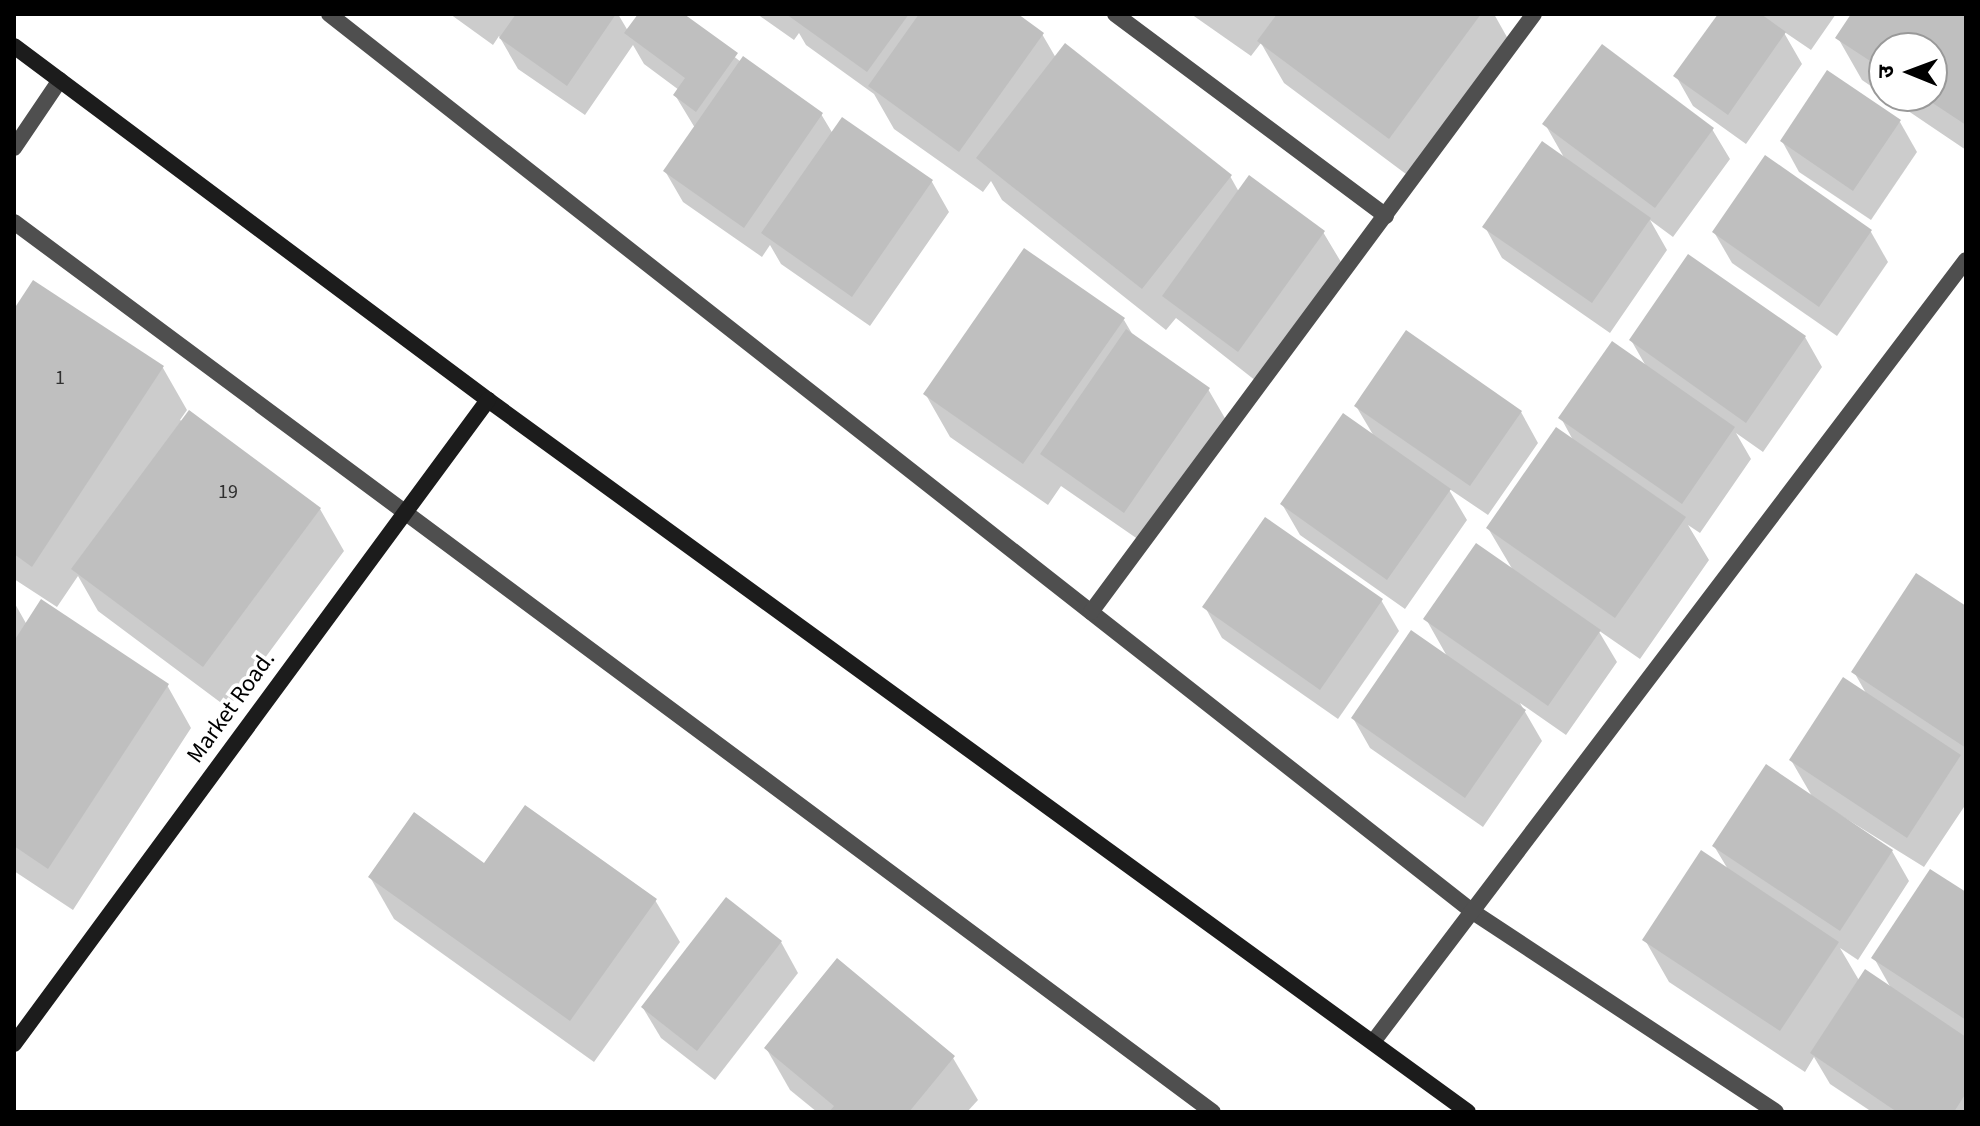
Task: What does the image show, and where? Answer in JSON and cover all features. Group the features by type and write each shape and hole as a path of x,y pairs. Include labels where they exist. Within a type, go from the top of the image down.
{"street":[{"path":"329,14 1473,912 1776,1112"},
{"path":"1115,14 1386,216"},
{"path":"1091,612 1534,14"},
{"path":"14,46 488,400 1468,1112"},
{"path":"14,148 60,80"},
{"path":"14,222 403,514 1213,1112"},
{"path":"1373,1042 1966,260"},
{"name":"Market Road.","path":"14,1044 488,400"}],"building":[{"path":"516,14 616,14 567,86 499,38"},
{"path":"638,14 684,14 738,53 696,112 673,95 685,78 624,33"},
{"path":"786,14 909,14 867,72"},
{"path":"919,14 1018,14 1044,33 959,152 868,86"},
{"path":"1277,14 1481,14 1389,139 1257,41"},
{"path":"1718,14 1761,14 1786,32 1728,115 1673,76"},
{"path":"1851,14 1966,14 1966,125 1946,112 1948,32 1868,32 1868,60 1835,38"},
{"path":"1065,43 1232,175 1142,289 976,158"},
{"path":"1602,44 1714,128 1655,208 1542,124"},
{"path":"743,56 823,113 744,228 663,171"},
{"path":"1827,70 1868,98 1868,112 1889,112 1901,120 1853,191 1780,141"},
{"path":"842,117 933,180 852,297 761,233"},
{"path":"1542,141 1651,218 1592,303 1482,227"},
{"path":"1765,155 1872,230 1819,307 1712,232"},
{"path":"1249,175 1325,231 1238,352 1162,296"},
{"path":"1024,248 1125,318 1023,464 923,394"},
{"path":"1688,254 1806,336 1746,423 1629,340"},
{"path":"33,280 164,366 32,567 14,554 14,309"},
{"path":"1126,329 1210,388 1124,513 1040,454"},
{"path":"1406,330 1522,411 1470,486 1354,406"},
{"path":"1612,341 1735,427 1682,504 1558,418"},
{"path":"189,410 321,508 203,667 71,569"},
{"path":"1343,413 1451,489 1387,580 1280,504"},
{"path":"1556,427 1686,517 1615,618 1486,528"},
{"path":"1265,517 1383,599 1320,690 1202,607"},
{"path":"1476,543 1601,630 1548,706 1423,619"},
{"path":"1916,573 1966,606 1966,748 1851,672"},
{"path":"41,599 169,684 48,869 14,846 14,641"},
{"path":"1411,630 1526,710 1465,798 1351,718"},
{"path":"1843,677 1961,755 1907,838 1789,760"},
{"path":"1766,764 1893,850 1840,931 1712,846"},
{"path":"525,805 657,899 570,1021 368,877 414,812 484,863"},
{"path":"1701,850 1839,942 1780,1031 1642,940"},
{"path":"1930,869 1966,892 1966,1020 1871,958"},
{"path":"726,897 782,941 697,1051 641,1007"},
{"path":"837,958 955,1056 909,1112 829,1112 834,1106 764,1048"},
{"path":"1865,969 1966,1037 1966,1093 1954,1112 1897,1112 1810,1053"}]}
